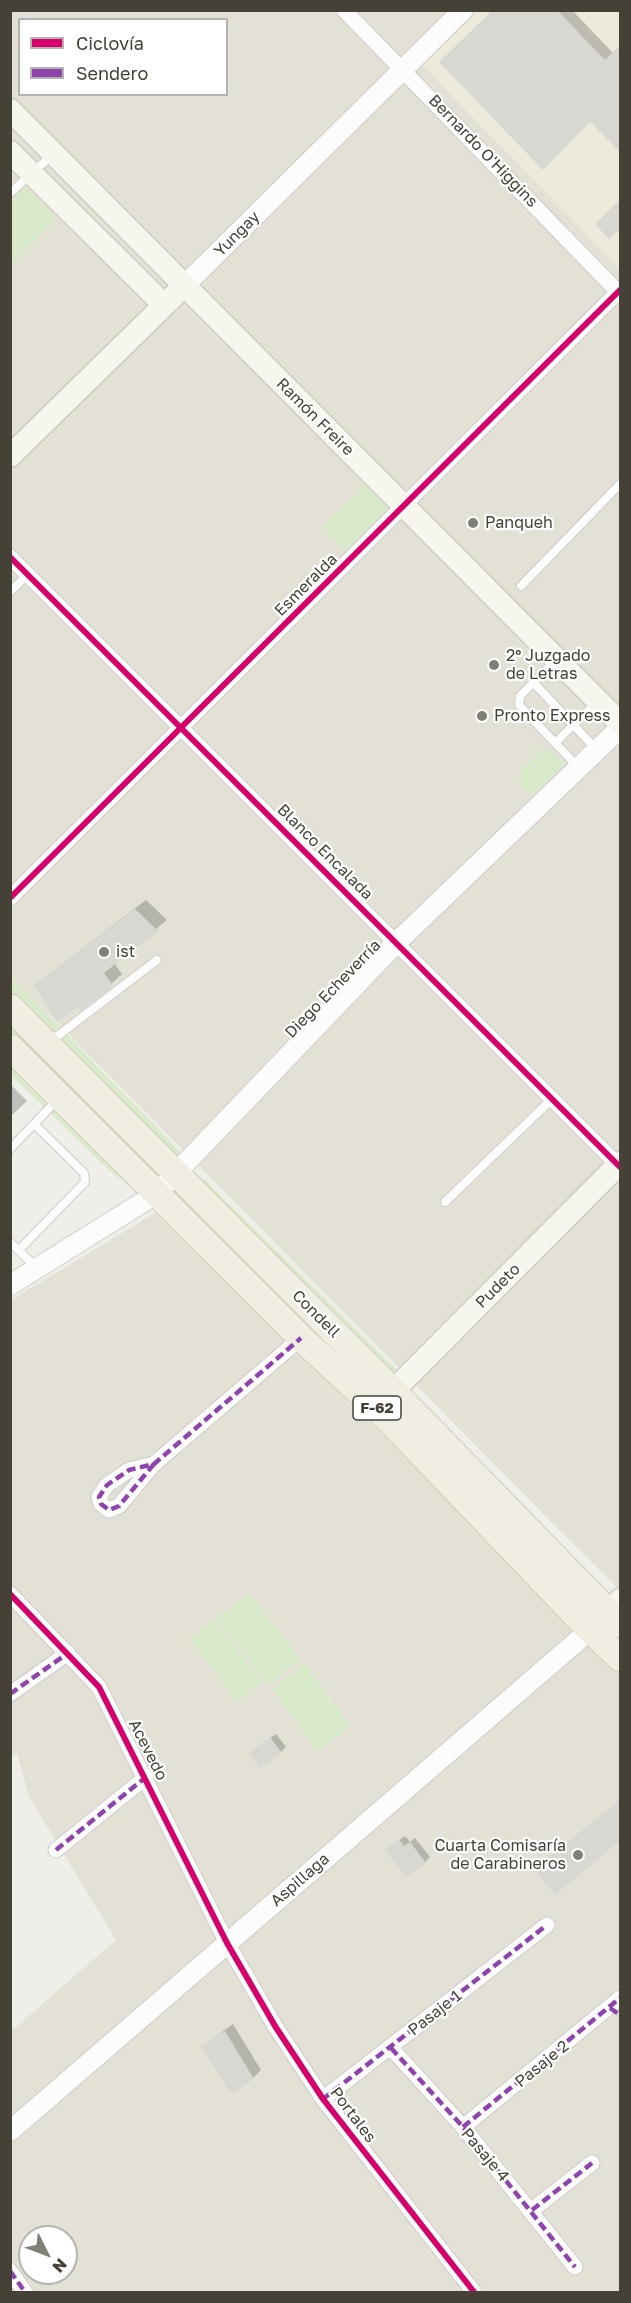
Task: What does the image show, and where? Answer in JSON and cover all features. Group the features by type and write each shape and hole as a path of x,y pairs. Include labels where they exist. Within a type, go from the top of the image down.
{"main road":[{"name":"Ramón Freire","path":"10,110 621,726"},
{"path":"10,152 164,305"},
{"name":"Yungay","path":"10,456 184,286"},
{"name":"Condell","path":"10,1007 616,1612"},
{"name":"Condell","path":"10,1047 301,1338 385,1416 590,1630 621,1658"},
{"name":"Pudeto","path":"385,1416 393,1391 620,1165"},
{"path":"590,1630 616,1612"}],"street":[{"name":"Bernardo O'Higgins","path":"344,10 620,292"},
{"name":"Yungay","path":"184,286 463,10"},
{"name":"Esmeralda","path":"10,898 620,292"},
{"name":"Blanco Encalada","path":"10,557 620,1165"},
{"name":"Diego Echeverría","path":"10,1285 156,1194 396,943 621,726"},
{"path":"154,1464 301,1338"},
{"name":"Acevedo","path":"10,1594 91,1677 107,1700 227,1943"},
{"name":"Aspillaga","path":"10,2131 590,1630"},
{"path":"10,1694 68,1653"},
{"path":"56,1850 146,1777"},
{"name":"Pasaje 1","path":"323,2099 547,1925"},
{"name":"Portales","path":"227,1943 275,2026 323,2099 474,2292"},
{"name":"Pasaje 2","path":"462,2127 617,2007"},
{"name":"Pasaje 4","path":"391,2048 462,2127 532,2210 575,2266"},
{"path":"532,2210 592,2163"},
{"path":"11,2272 25,2292"}],"lane":[{"path":"10,193 53,153"},
{"path":"521,586 621,484"},
{"path":"10,592 28,574"},
{"path":"557,659 520,696 519,705 579,767"},
{"path":"534,682 597,750"},
{"path":"555,743 598,701"},
{"path":"47,1044 157,960"},
{"path":"10,1149 60,1097"},
{"path":"445,1202 552,1099"},
{"path":"19,1250 85,1182 84,1173 35,1125"},
{"path":"10,1242 37,1269"}],"shaded area":[{"path":"10,11 620,11 620,1591 11,976"},
{"path":"478,11 620,11 620,269 422,65"},
{"path":"155,1213 620,1666 620,2292 11,2292 10,2032 116,1940 29,1797 17,1753 11,1757 11,1300"}],"green space":[{"path":"25,186 57,219 11,264 11,200"},
{"path":"369,481 392,504 345,551 321,527"},
{"path":"542,750 554,752 565,763 532,796 519,783 521,770"},
{"path":"10,975 181,1153 177,1158 104,1081 78,1062 11,996"},
{"path":"10,1018 163,1171 163,1181 153,1182 11,1037"},
{"path":"10,1057 133,1181 127,1184 109,1170 11,1075"},
{"path":"204,1179 396,1369 388,1376 198,1185"},
{"path":"250,1594 301,1659 268,1685 216,1618"},
{"path":"215,1620 262,1682 237,1702 189,1639"},
{"path":"305,1664 351,1726 318,1752 271,1688"}],"building":[{"path":"493,10 557,10 605,60 621,44 621,153 590,122 543,170 439,62"},
{"path":"621,199 621,228 609,239 595,224"},
{"name":"ist","path":"135,909 158,931 104,973 113,985 107,991 81,1010 78,1006 57,1022 34,985"},
{"path":"270,1737 282,1753 260,1769 249,1753"},
{"name":"Cuarta Comisaría de Carabineros","path":"621,1799 621,1840 555,1895 534,1869"},
{"path":"399,1839 404,1846 410,1842 426,1863 406,1878 385,1850"},
{"path":"225,2031 254,2079 231,2094 201,2046"}],"marked path":[{"path":"154,1464 119,1506 109,1510 101,1504 99,1497 107,1485 129,1470 154,1464 301,1338"},
{"path":"10,1694 68,1653"},
{"path":"56,1850 146,1777"},
{"path":"323,2099 547,1925"},
{"path":"463,2127 620,1998"},
{"path":"610,2008 620,2015"},
{"path":"391,2048 463,2127 575,2267"},
{"path":"532,2210 592,2163"},
{"path":"10,2271 25,2292"}],"cycle path":[{"path":"10,898 620,290"},
{"path":"10,557 620,1167"},
{"path":"10,1594 99,1687 227,1943 275,2026 323,2099 474,2292"}],"place":[{"name":"Panqueh","path":"473,523"},
{"name":"2º Juzgado de Letras","path":"494,665"},
{"name":"Pronto Express","path":"482,716"},
{"name":"ist","path":"104,952"},
{"name":"Cuarta Comisaría de Carabineros","path":"578,1855"}]}
